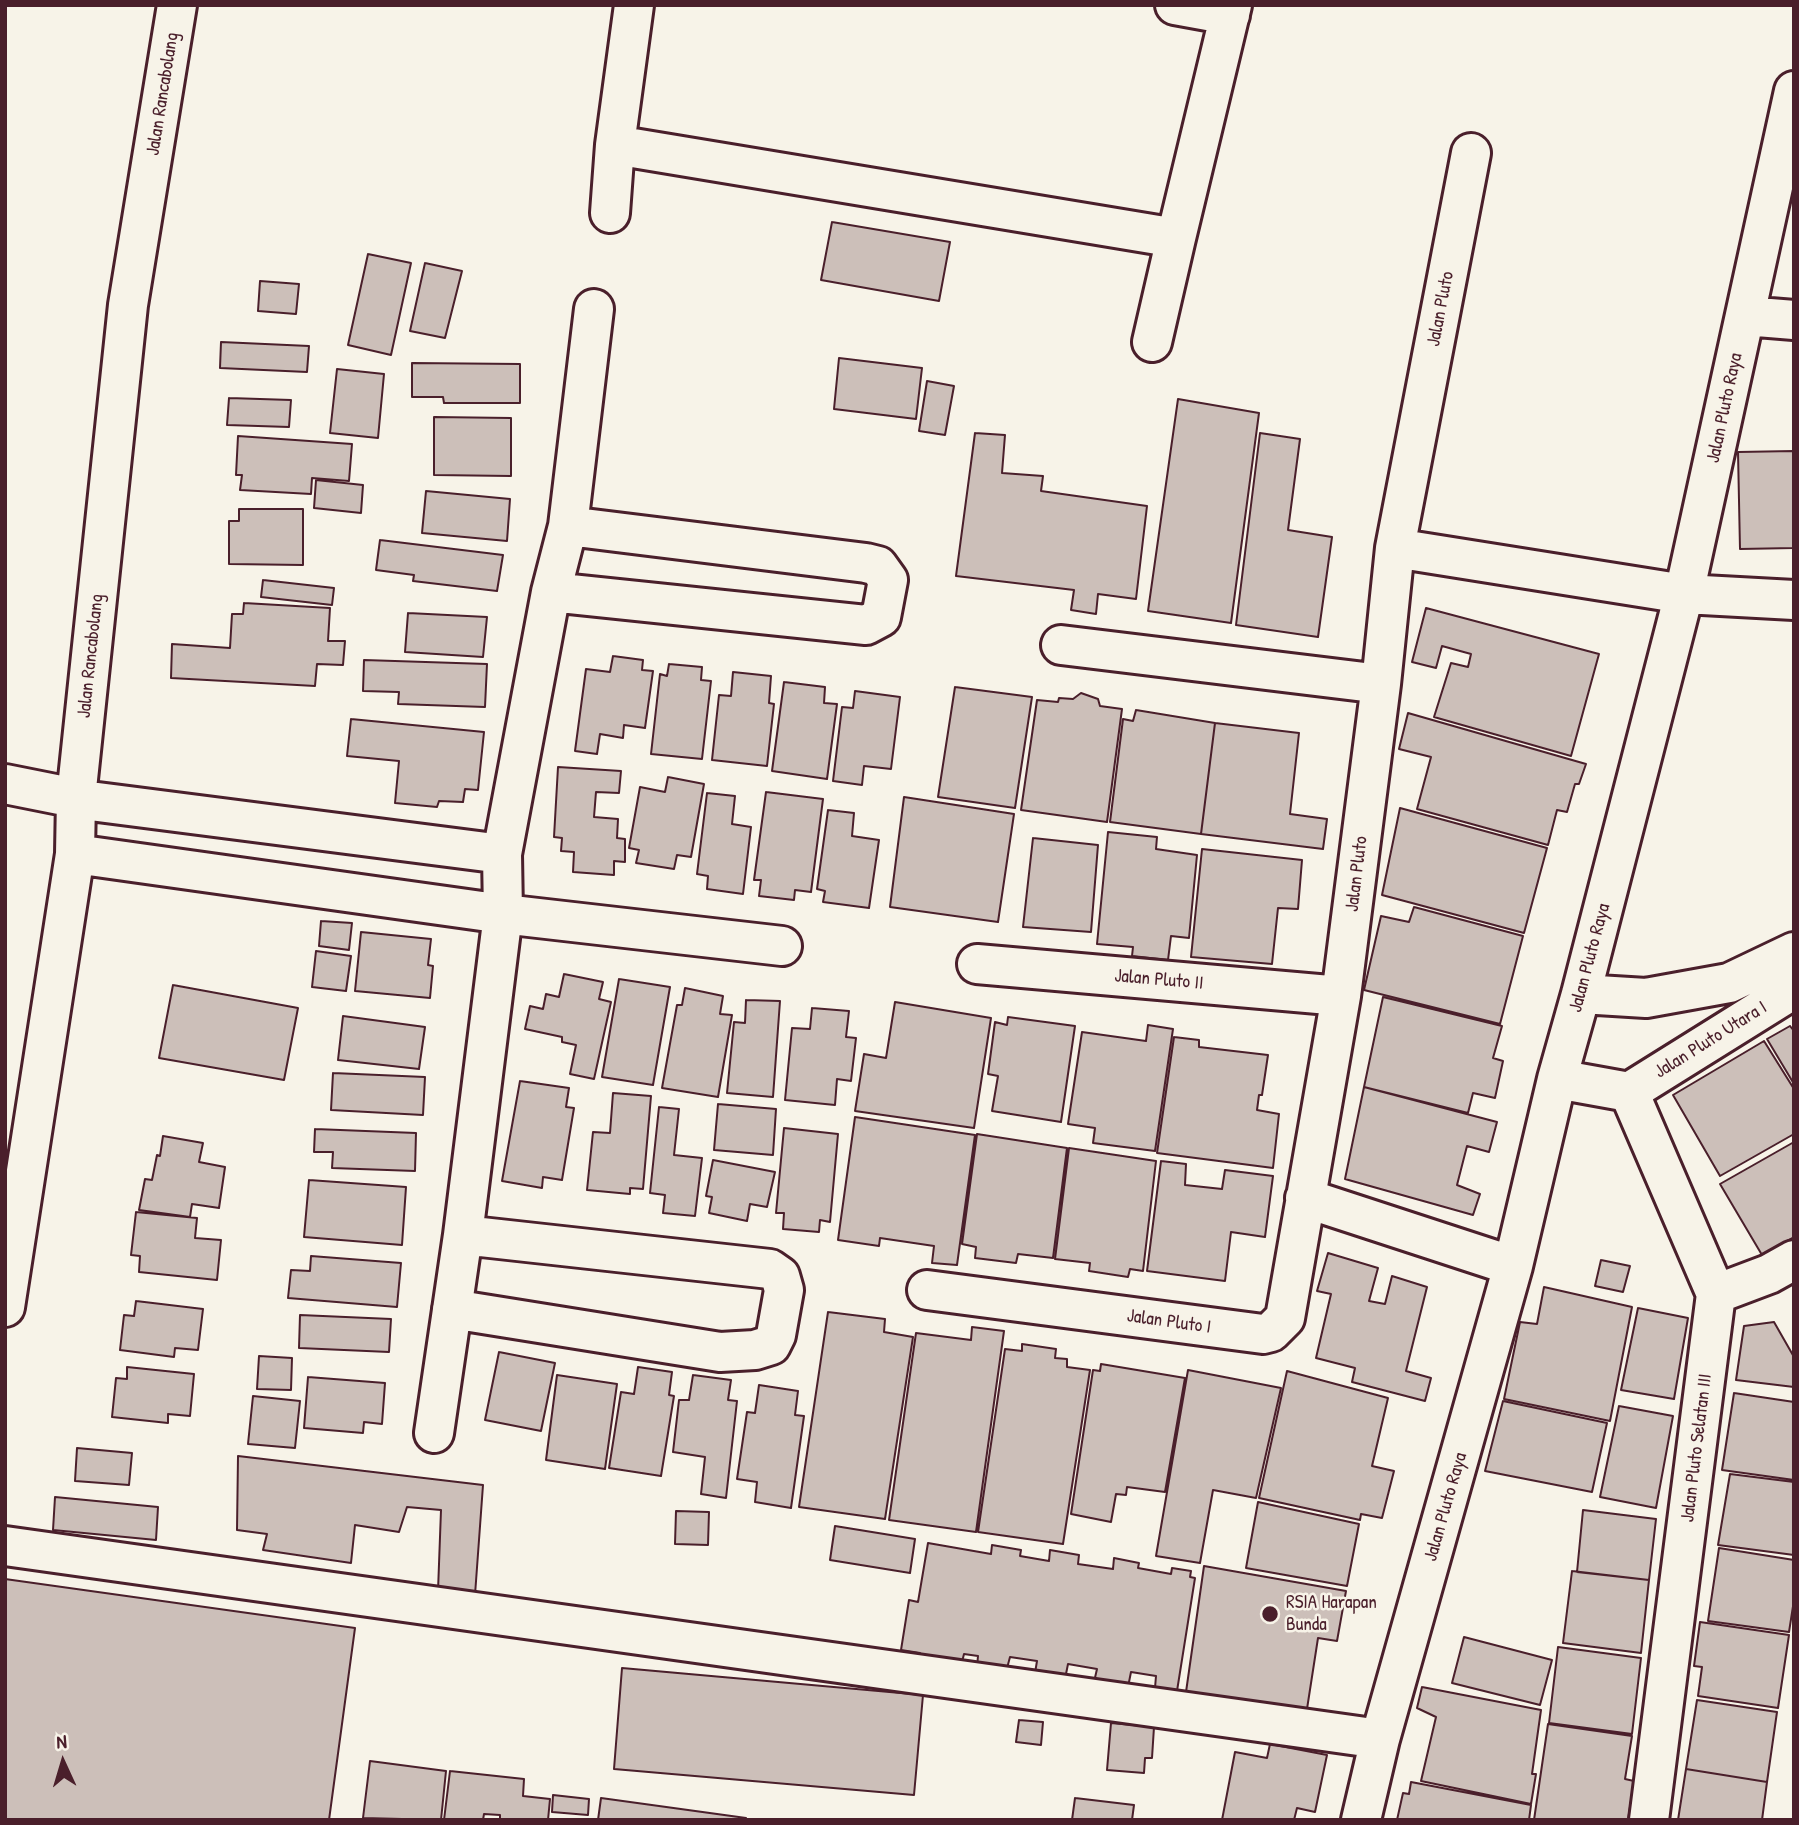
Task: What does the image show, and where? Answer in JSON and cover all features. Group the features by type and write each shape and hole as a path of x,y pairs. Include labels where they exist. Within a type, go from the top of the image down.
{"street":[{"name":"Jalan Rancabolang","path":"5,1307 75,854 76,798 130,295 177,5"},
{"path":"610,213 615,145 634,5"},
{"path":"1152,341 1231,10 1175,5"},
{"name":"Jalan Pluto Raya","path":"1361,1820 1513,1266 1556,1079 1612,996 1684,593 1794,91"},
{"path":"615,145 1176,238"},
{"name":"Jalan Pluto","path":"1306,1198 1341,996 1381,684 1395,548 1471,153"},
{"path":"434,1433 463,1235 503,914 502,854 551,592 568,526 594,309"},
{"path":"1745,316 1794,320"},
{"path":"551,592 866,625 881,617 888,580 878,566 568,526"},
{"path":"1395,548 1684,593 1794,600"},
{"path":"1060,645 1381,684"},
{"path":"5,784 76,798 502,854"},
{"path":"75,854 503,914 782,946"},
{"path":"1612,996 1729,983 1794,952"},
{"name":"Jalan Pluto II","path":"977,964 1341,996"},
{"name":"Jalan Pluto Utara I","path":"1637,1086 1794,989"},
{"path":"1556,1079 1637,1086 1716,1294 1769,1274 1794,1260"},
{"path":"1306,1198 1513,1266"},
{"name":"Jalan Pluto I","path":"927,1290 1263,1334 1271,1332 1285,1318 1306,1198"},
{"path":"452,1309 720,1352 755,1350 771,1345 776,1335 784,1290 780,1276 770,1269 463,1235"},
{"name":"Jalan Pluto Selatan III","path":"1650,1820 1716,1294"},
{"path":"21,1549 1381,1740"}],"building":[{"path":"832,222 950,242 939,301 821,280"},
{"path":"368,254 411,263 391,355 348,345"},
{"path":"425,263 462,271 445,338 410,331"},
{"path":"260,281 299,284 296,314 258,311"},
{"path":"221,342 309,346 307,372 220,368"},
{"path":"839,358 922,368 916,419 834,409"},
{"path":"412,363 520,364 520,403 444,403 443,397 412,397"},
{"path":"337,369 384,374 378,438 330,433"},
{"path":"927,381 954,386 945,435 919,431"},
{"path":"229,398 291,400 289,427 227,425"},
{"path":"1178,399 1259,413 1231,623 1148,611"},
{"path":"434,417 511,418 511,476 434,475"},
{"path":"975,433 1005,435 1002,473 1043,476 1041,491 1147,506 1136,599 1098,594 1096,614 1071,610 1074,590 956,576"},
{"path":"1260,433 1300,439 1288,530 1332,537 1318,637 1236,625"},
{"path":"238,436 352,444 349,481 312,478 311,494 240,490 242,475 236,475"},
{"path":"1794,451 1794,548 1740,549 1738,452"},
{"path":"316,480 363,485 361,513 314,508"},
{"path":"426,491 510,499 507,541 422,533"},
{"path":"239,509 303,509 303,565 229,564 229,521 239,521"},
{"path":"380,540 503,555 497,591 413,581 414,575 376,570"},
{"path":"263,580 334,588 332,605 261,597"},
{"path":"244,603 330,608 328,641 345,641 343,665 317,664 315,686 171,678 172,644 230,648 232,614 243,614"},
{"path":"1426,608 1599,654 1571,756 1434,717 1451,663 1468,667 1471,654 1442,646 1436,668 1412,662"},
{"path":"408,613 487,617 483,657 405,652"},
{"path":"613,656 643,660 642,670 653,671 645,728 624,725 623,738 600,734 597,754 575,751 586,669 610,672"},
{"path":"364,660 487,664 485,707 398,704 399,692 363,691"},
{"path":"669,664 702,667 701,680 711,681 702,759 651,754 660,674 667,676"},
{"path":"733,672 771,676 769,703 774,704 767,766 712,760 719,695 731,696"},
{"path":"784,682 825,687 824,703 837,704 827,779 772,771"},
{"path":"955,687 1032,697 1015,808 938,797"},
{"path":"855,691 900,697 891,769 864,766 862,785 833,781 842,707 853,708"},
{"path":"1081,693 1098,699 1100,706 1122,709 1107,822 1021,810 1037,700 1058,702 1059,698 1073,699"},
{"path":"1136,710 1215,723 1201,834 1110,822 1123,719 1133,721"},
{"path":"1408,713 1586,764 1579,784 1575,784 1567,812 1557,810 1548,845 1417,809 1431,757 1399,749"},
{"path":"351,719 484,732 478,790 465,789 463,802 439,801 437,807 395,803 399,761 347,756"},
{"path":"1215,723 1299,733 1290,814 1327,819 1323,849 1201,834"},
{"path":"558,767 621,771 619,793 596,792 594,817 618,819 617,838 625,839 625,862 614,861 614,875 573,872 574,852 561,851 562,838 554,837"},
{"path":"668,777 704,784 691,857 677,855 674,869 636,863 639,850 629,848 640,787 665,792"},
{"path":"766,792 823,799 811,892 795,890 794,900 759,896 761,880 754,880"},
{"path":"707,793 735,796 732,824 751,827 743,894 707,889 708,876 697,874"},
{"path":"904,797 1014,814 998,922 890,907"},
{"path":"1400,808 1547,848 1524,933 1382,895"},
{"path":"828,810 854,813 852,836 879,840 869,908 823,902 825,891 817,889"},
{"path":"1108,832 1157,837 1156,849 1197,855 1189,938 1171,936 1168,960 1132,956 1133,947 1097,944"},
{"path":"1033,838 1098,845 1091,932 1023,927"},
{"path":"1202,849 1302,860 1298,909 1278,908 1272,964 1191,957"},
{"path":"1414,907 1523,936 1500,1024 1364,990 1381,916 1409,922"},
{"path":"321,921 352,923 349,950 319,946"},
{"path":"361,932 431,939 428,965 433,966 430,998 355,991"},
{"path":"316,951 351,956 346,991 312,987"},
{"path":"564,974 603,982 599,999 611,1002 594,1079 570,1074 576,1045 562,1042 562,1037 525,1029 530,1006 543,1009 546,994 559,997"},
{"path":"619,979 670,987 653,1085 602,1077"},
{"path":"173,985 298,1008 284,1080 159,1058"},
{"path":"685,988 723,996 720,1014 732,1015 718,1097 662,1088 677,1005 682,1005"},
{"path":"1383,997 1502,1026 1493,1058 1503,1061 1495,1098 1473,1093 1468,1113 1364,1087"},
{"path":"746,1000 780,1001 773,1097 727,1093 734,1022 745,1023"},
{"path":"895,1002 991,1018 974,1128 855,1111 864,1054 886,1058"},
{"path":"812,1008 849,1011 846,1037 856,1038 851,1081 837,1079 835,1105 785,1100 792,1028 810,1029"},
{"path":"343,1016 425,1027 419,1069 338,1060"},
{"path":"1008,1017 1075,1026 1061,1122 992,1111 998,1076 988,1074 995,1022 1007,1025"},
{"path":"1148,1025 1173,1029 1155,1151 1093,1143 1095,1128 1068,1124 1082,1032 1146,1041"},
{"path":"1790,1026 1794,1031 1794,1084 1767,1039"},
{"path":"1174,1037 1199,1040 1199,1047 1268,1055 1257,1110 1279,1114 1273,1168 1157,1153"},
{"path":"1764,1041 1794,1089 1794,1134 1720,1176 1673,1095"},
{"path":"333,1073 425,1077 423,1115 331,1110"},
{"path":"520,1081 569,1088 566,1107 574,1108 562,1180 543,1177 542,1188 502,1181"},
{"path":"1364,1087 1497,1122 1489,1152 1467,1146 1457,1185 1480,1194 1473,1215 1345,1179"},
{"path":"613,1093 651,1096 643,1189 630,1188 630,1194 587,1190 593,1132 610,1133"},
{"path":"718,1104 776,1109 773,1155 714,1150"},
{"path":"659,1107 679,1109 674,1155 702,1158 695,1216 663,1213 665,1195 650,1193"},
{"path":"855,1117 975,1135 957,1265 932,1263 934,1246 880,1238 879,1246 838,1240"},
{"path":"784,1128 838,1134 830,1222 820,1220 819,1232 783,1229 784,1213 776,1213"},
{"path":"315,1129 416,1133 415,1171 332,1168 333,1152 314,1152"},
{"path":"977,1134 1067,1148 1053,1258 1018,1254 1016,1263 975,1258 976,1247 962,1244"},
{"path":"163,1136 203,1143 199,1162 225,1167 219,1208 192,1204 190,1217 139,1210 145,1179 152,1180"},
{"path":"1794,1142 1794,1237 1762,1255 1720,1184"},
{"path":"1069,1148 1156,1161 1143,1271 1130,1269 1128,1277 1089,1271 1090,1263 1055,1259"},
{"path":"713,1160 775,1172 767,1207 750,1204 747,1221 709,1213 712,1197 706,1196"},
{"path":"1161,1161 1186,1164 1185,1185 1222,1189 1225,1170 1273,1176 1265,1237 1231,1232 1225,1281 1147,1271"},
{"path":"309,1180 406,1187 402,1245 304,1237"},
{"path":"136,1212 197,1218 195,1238 221,1240 217,1280 139,1272 140,1256 131,1255"},
{"path":"1328,1253 1378,1268 1369,1301 1385,1304 1392,1276 1427,1287 1406,1371 1431,1378 1425,1401 1352,1382 1355,1368 1316,1358 1331,1294 1317,1291"},
{"path":"311,1256 401,1263 397,1307 288,1298 291,1270 310,1271"},
{"path":"1601,1260 1630,1266 1623,1292 1595,1286"},
{"path":"1544,1287 1632,1307 1610,1421 1504,1399 1520,1322 1537,1324"},
{"path":"136,1301 203,1309 198,1350 175,1348 174,1357 120,1350 124,1315 134,1316"},
{"path":"1638,1308 1688,1318 1674,1399 1621,1390"},
{"path":"828,1312 885,1319 884,1332 913,1337 885,1519 799,1507"},
{"path":"300,1315 391,1319 389,1352 299,1348"},
{"path":"1774,1322 1794,1357 1794,1387 1736,1380 1744,1326"},
{"path":"972,1327 1004,1331 976,1532 889,1520 916,1333 971,1340"},
{"path":"1022,1344 1056,1349 1055,1358 1067,1359 1067,1367 1090,1370 1063,1544 978,1532 1005,1349 1022,1351"},
{"path":"499,1352 555,1363 541,1431 485,1420"},
{"path":"259,1356 292,1358 291,1390 257,1389"},
{"path":"1101,1364 1185,1378 1165,1492 1127,1487 1126,1495 1116,1494 1111,1522 1071,1514 1093,1370 1100,1371"},
{"path":"127,1367 194,1374 190,1416 168,1414 168,1423 112,1417 116,1378 127,1379"},
{"path":"638,1367 672,1372 669,1395 674,1396 661,1476 609,1468 621,1392 634,1394"},
{"path":"1188,1370 1281,1388 1256,1498 1213,1490 1200,1563 1156,1556"},
{"path":"1287,1371 1388,1398 1372,1466 1394,1471 1382,1518 1361,1514 1360,1520 1259,1498"},
{"path":"557,1375 617,1384 605,1469 546,1460"},
{"path":"693,1375 731,1380 728,1400 737,1401 726,1498 701,1494 705,1457 673,1452 679,1400 689,1400"},
{"path":"308,1377 385,1383 382,1424 364,1422 363,1433 304,1428"},
{"path":"759,1385 798,1391 795,1415 804,1416 791,1508 755,1502 757,1482 737,1479 747,1412 755,1413"},
{"path":"1734,1393 1794,1402 1794,1480 1722,1470"},
{"path":"253,1396 300,1401 295,1448 248,1444"},
{"path":"1503,1401 1607,1423 1592,1492 1485,1471"},
{"path":"1619,1406 1673,1416 1656,1508 1600,1497"},
{"path":"77,1448 132,1453 129,1485 75,1481"},
{"path":"238,1456 483,1485 475,1595 438,1591 441,1510 407,1507 399,1532 355,1525 351,1563 263,1550 267,1534 237,1530"},
{"path":"1730,1474 1794,1482 1794,1555 1718,1545"},
{"path":"55,1497 158,1507 156,1540 53,1530"},
{"path":"1258,1502 1359,1524 1347,1586 1246,1568"},
{"path":"1583,1510 1656,1519 1649,1580 1577,1572"},
{"path":"676,1511 709,1512 708,1545 675,1544"},
{"path":"835,1526 915,1539 910,1573 830,1560"},
{"path":"928,1543 991,1554 992,1545 1021,1550 1020,1556 1049,1561 1050,1550 1079,1555 1078,1564 1113,1569 1114,1558 1139,1563 1138,1568 1171,1574 1172,1568 1191,1571 1190,1577 1195,1578 1177,1691 1155,1688 1156,1676 1131,1672 1128,1687 1094,1682 1097,1669 1068,1664 1065,1679 1035,1673 1037,1661 1010,1657 1006,1672 977,1667 978,1656 964,1654 961,1666 919,1658 920,1653 901,1650 909,1600 918,1602"},
{"path":"1719,1548 1794,1560 1794,1600 1789,1632 1708,1621"},
{"name":"RSIA Harapan Bunda","path":"1204,1566 1346,1591 1337,1641 1318,1638 1307,1709 1186,1692"},
{"path":"1572,1571 1649,1580 1641,1653 1563,1643"},
{"path":"5,1579 355,1628 329,1820 5,1820"},
{"path":"1700,1622 1789,1635 1778,1708 1698,1696 1702,1667 1694,1666"},
{"path":"1464,1637 1552,1660 1540,1705 1452,1683"},
{"path":"1558,1647 1641,1658 1632,1734 1549,1723"},
{"path":"622,1668 923,1695 914,1795 614,1769"},
{"path":"1422,1687 1541,1710 1532,1774 1536,1774 1531,1804 1421,1781 1436,1717 1417,1708"},
{"path":"1697,1700 1777,1712 1767,1782 1686,1769"},
{"path":"1019,1720 1043,1722 1041,1745 1016,1742"},
{"path":"1111,1723 1154,1727 1152,1758 1145,1758 1144,1773 1107,1770"},
{"path":"1548,1724 1632,1736 1625,1779 1634,1781 1628,1820 1534,1820"},
{"path":"1270,1744 1327,1755 1315,1812 1297,1808 1294,1820 1222,1820 1235,1752 1267,1758"},
{"path":"370,1761 446,1771 441,1820 363,1818"},
{"path":"1686,1769 1767,1782 1762,1820 1678,1820"},
{"path":"450,1771 524,1779 523,1796 550,1799 548,1820 500,1820 500,1815 484,1814 483,1820 444,1820"},
{"path":"1411,1782 1531,1805 1529,1820 1397,1820 1403,1793 1409,1794"},
{"path":"553,1795 589,1799 588,1815 552,1812"},
{"path":"601,1798 746,1818 746,1820 598,1820"},
{"path":"1075,1798 1134,1805 1132,1820 1072,1820"}],"place":[{"name":"RSIA Harapan Bunda","path":"1270,1614"}]}
